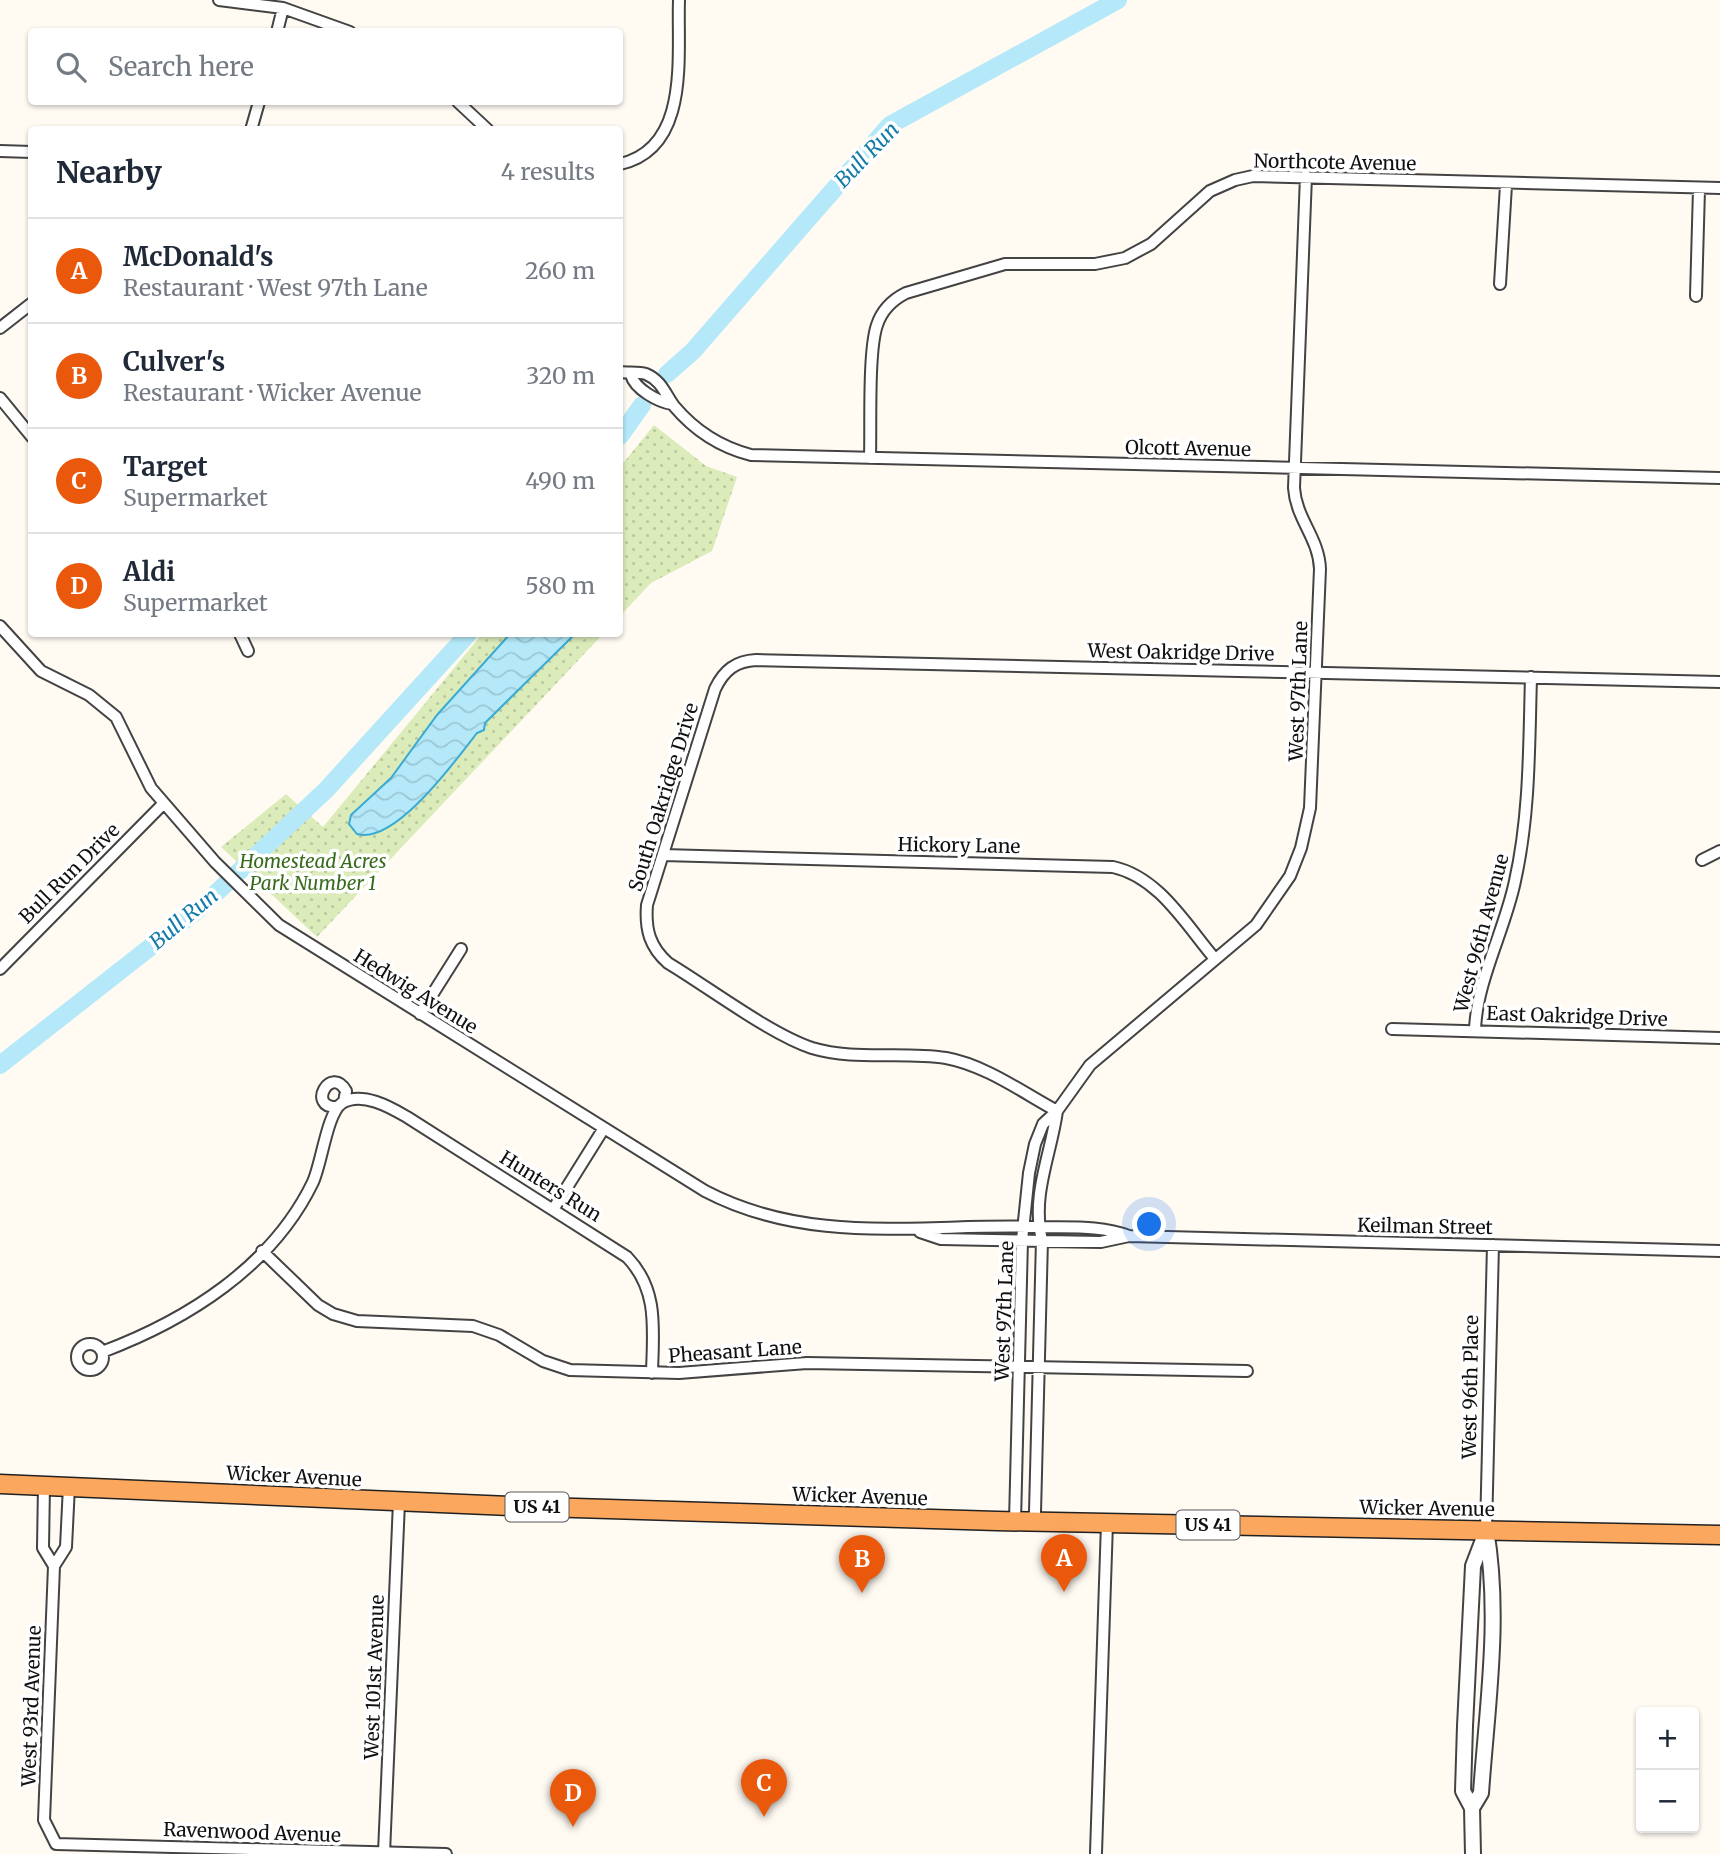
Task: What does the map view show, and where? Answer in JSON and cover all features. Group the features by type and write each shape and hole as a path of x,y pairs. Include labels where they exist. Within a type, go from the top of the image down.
{"highway":[{"name":"Wicker Avenue","path":"0,1484 399,1502 1023,1521 1720,1535"}],"street":[{"path":"219,0 283,8 339,28"},
{"path":"623,163 633,160 655,144 674,111 679,0"},
{"path":"278,28 283,8"},
{"path":"252,126 258,105"},
{"path":"461,105 484,126"},
{"path":"0,151 28,152"},
{"name":"Northcote Avenue","path":"870,458 876,329 887,307 900,296 1005,264 1115,261 1143,250 1203,196 1226,183 1253,176 1306,176 1699,190 1720,188"},
{"name":"West 97th Lane","path":"1023,1521 1019,1368 1022,1240 1026,1227 1032,1155 1043,1124 1057,1111 1090,1065 1265,914 1283,888 1301,848 1310,808 1317,672 1318,552 1296,506 1294,468 1306,176"},
{"path":"1500,284 1506,184"},
{"path":"1696,296 1699,190"},
{"path":"0,328 28,306"},
{"name":"Olcott Avenue","path":"625,373 644,373 651,377 667,390 672,404 709,438 741,452 764,456 1720,478"},
{"path":"0,398 28,432"},
{"name":"Hedwig Avenue","path":"0,626 41,671 94,698 116,717 131,742 140,772 163,803 240,887 288,931 705,1191 751,1211 820,1227 916,1231 942,1226 1026,1227"},
{"path":"241,637 248,651"},
{"name":"West Oakridge Drive","path":"727,669 741,662 756,660 1720,682"},
{"name":"South Oakridge Drive","path":"727,669 715,688 647,905 649,939 668,963 804,1045 843,1054 949,1059 978,1068 1057,1111"},
{"name":"West 96th Avenue","path":"1475,1031 1477,1002 1505,922 1521,851 1528,780 1531,677"},
{"name":"Bull Run Drive","path":"0,969 163,803"},
{"path":"1702,860 1720,850"},
{"name":"Hickory Lane","path":"663,855 1113,867 1134,873 1154,887 1215,959"},
{"path":"420,1014 461,949"},
{"name":"East Oakridge Drive","path":"1392,1029 1720,1038"},
{"name":"Hunters Run","path":"262,1251 285,1226 308,1191 341,1105 360,1099 398,1111 620,1250 640,1272 653,1308 652,1373"},
{"name":"West 97th Lane","path":"1023,1521 1035,1511 1042,1240 1039,1227 1041,1179 1057,1111"},
{"path":"554,1208 604,1128"},
{"name":"Keilman Street","path":"1026,1227 1103,1229 1129,1236"},
{"name":"Hedwig Avenue","path":"916,1231 941,1239 1022,1240"},
{"name":"Keilman Street","path":"1022,1240 1101,1242 1129,1236 1720,1251"},
{"name":"West 96th Place","path":"1472,1808 1481,1793 1491,1637 1493,1569 1486,1530 1493,1245"},
{"path":"102,1352 155,1332 199,1306 262,1251"},
{"name":"Pheasant Lane","path":"262,1251 318,1305 341,1317 357,1321 473,1326 499,1335 543,1361 561,1368 652,1373 701,1372 793,1363 1247,1371"},
{"name":"West 93rd Avenue","path":"44,1485 43,1548 54,1566"},
{"name":"West 93rd Avenue","path":"56,1844 44,1820 54,1566 66,1547 69,1486"},
{"name":"West 101st Avenue","path":"384,1853 399,1502"},
{"path":"1096,1853 1107,1523"},
{"name":"West 96th Place","path":"1473,1854 1472,1808 1463,1791 1473,1566 1486,1530"},
{"name":"Ravenwood Avenue","path":"56,1844 446,1854"}],"green space":[{"path":"654,425 706,466 737,477 712,551 651,583 623,613 623,463"},
{"name":"Homestead Acres Park Number 1","path":"480,637 600,637 317,937 221,847 286,794 323,827"}],"water":[{"path":"507,637 572,637 485,723 484,730 477,733 439,780 406,814 389,827 372,834 357,834 349,824 351,815 391,778 437,715"}],"waterway":[{"name":"Bull Run","path":"667,374 693,351 890,125 1118,0"},
{"name":"Bull Run","path":"623,432 642,405"},
{"name":"Bull Run","path":"0,1065 199,909 326,790 465,637"}],"place":[{"name":"McDonald's","path":"1064,1592"},
{"name":"Culver's","path":"862,1593"},
{"name":"Target","path":"764,1817"},
{"name":"Aldi","path":"573,1827"}]}
